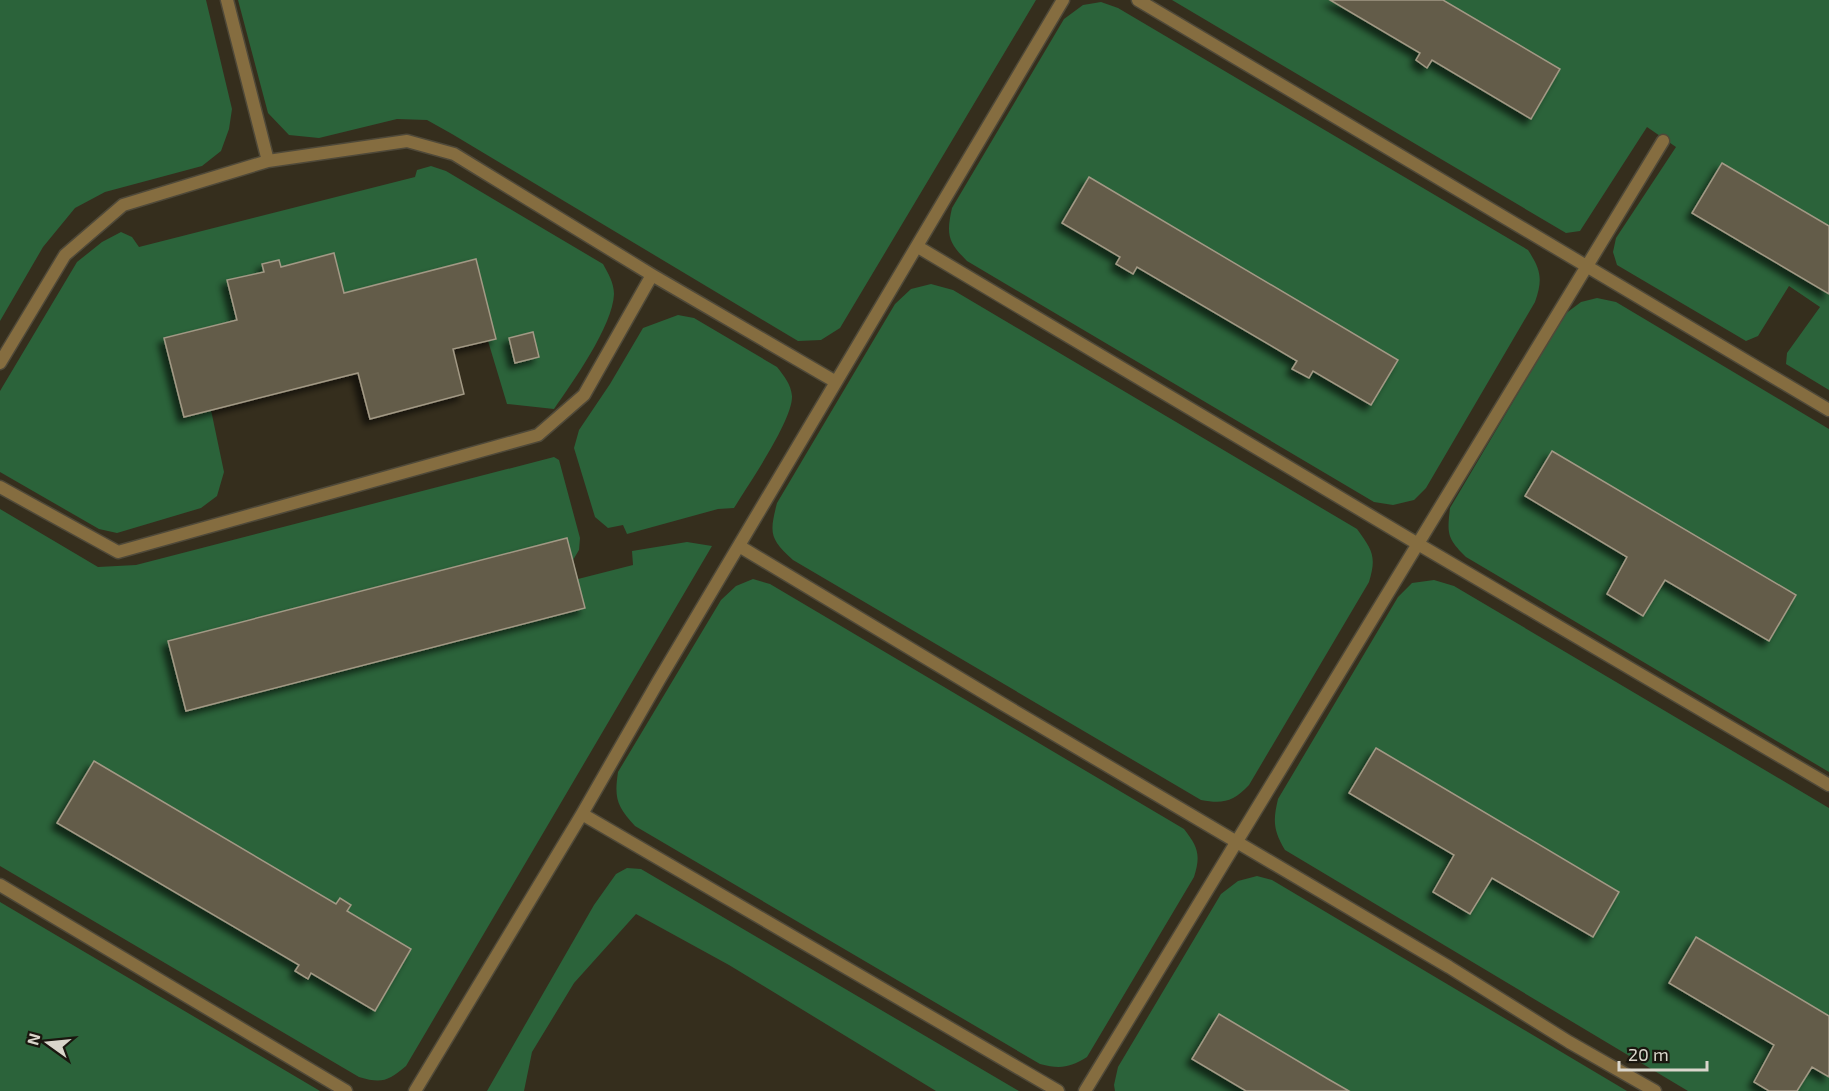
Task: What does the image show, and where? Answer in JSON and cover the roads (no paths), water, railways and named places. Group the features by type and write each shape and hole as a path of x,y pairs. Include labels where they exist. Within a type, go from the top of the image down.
{"lane":[{"path":"227,0 268,161"},
{"path":"416,1091 1063,0"},
{"path":"1137,0 1829,410"},
{"path":"0,363 65,255 123,205 268,161 407,141 454,154 652,275 836,382"},
{"path":"1085,1091 1663,141"},
{"path":"918,247 1829,785"},
{"path":"0,487 118,552 538,435 584,395 652,275"},
{"path":"739,546 1449,968 1569,1042 1655,1091"},
{"path":"582,814 1058,1091"},
{"path":"0,885 346,1091"}]}
